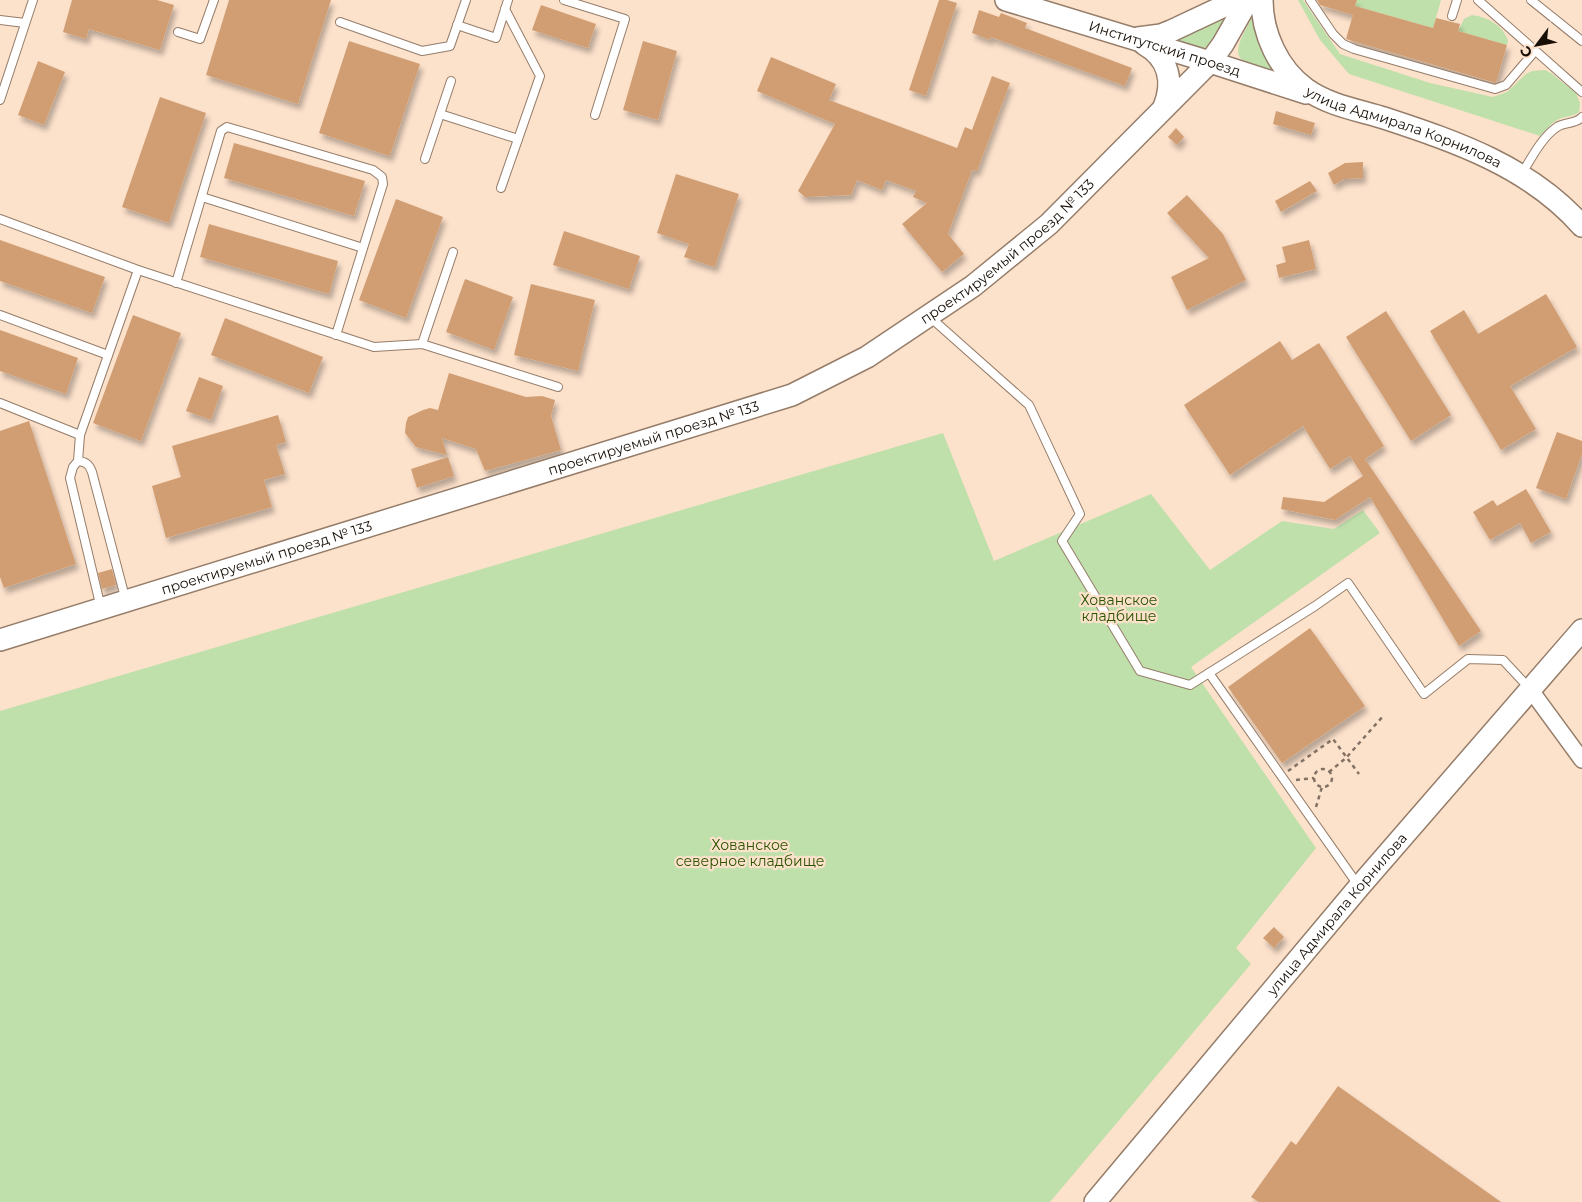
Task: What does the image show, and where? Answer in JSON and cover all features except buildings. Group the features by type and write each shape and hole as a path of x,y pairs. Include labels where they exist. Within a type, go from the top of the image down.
{"street":[{"name":"Институтский проезд","path":"1006,0 1323,98"},
{"path":"1133,38 1161,35 1237,0"},
{"name":"проектируемый проезд № 133","path":"0,640 792,395 868,357 972,286 1049,224 1210,62 1223,44 1248,0"},
{"name":"улица Адмирала Корнилова","path":"1262,0 1264,24 1270,43 1279,59 1305,88 1323,98 1449,140 1497,161 1521,175 1563,207 1582,226"},
{"path":"1133,38 1152,49 1162,59 1170,78 1169,96 1164,107"},
{"name":"улица Адмирала Корнилова","path":"1095,1202 1359,887 1582,630"},
{"path":"1530,689 1582,760"}],"lane":[{"path":"0,100 32,0"},
{"path":"178,32 200,40 214,0"},
{"path":"340,22 422,51 450,46 466,0"},
{"path":"458,25 496,38 508,0"},
{"path":"564,0 625,20 595,115"},
{"path":"1310,0 1333,34 1343,44 1354,49 1495,89 1506,84 1536,51"},
{"path":"1452,16 1457,0"},
{"path":"1478,0 1582,92"},
{"path":"1531,0 1582,40"},
{"path":"501,188 540,76 505,9"},
{"path":"0,20 25,23"},
{"path":"425,159 451,81"},
{"path":"440,114 518,139"},
{"path":"1521,175 1545,138 1562,124 1580,120 1582,116"},
{"path":"176,283 221,131 227,127 373,170 382,176 383,184 336,335"},
{"path":"202,197 363,248"},
{"path":"0,219 138,270 374,347 422,344 558,387"},
{"path":"422,344 453,252"},
{"path":"102,609 70,473 78,461 80,435 138,270"},
{"path":"0,314 108,355"},
{"path":"929,316 1029,406 1080,514 1062,541 1140,671 1190,685 1348,583 1424,694 1468,659 1503,660 1530,689"},
{"path":"0,403 80,435"},
{"path":"78,461 86,462 90,466 126,601"},
{"path":"1209,673 1359,887"}],"path":[{"path":"1329,772 1346,758 1384,715"},
{"path":"1283,779 1333,739 1359,774"},
{"path":"1311,820 1322,787 1329,784 1331,780 1329,772 1323,769 1318,771 1314,778 1316,784 1322,787"},
{"path":"1283,779 1314,778"}],"green space":[{"path":"1298,0 1303,0 1340,54 1430,83 1493,97 1507,92 1526,74 1532,71 1545,70 1576,93 1580,103 1579,112 1556,121 1540,136 1349,74 1320,40"},
{"path":"1357,0 1441,0 1433,28 1355,6"},
{"path":"1227,15 1215,39 1204,48 1189,46 1165,37"},
{"path":"1472,15 1489,20 1498,26 1508,40 1507,45 1458,31 1464,19"},
{"path":"1252,17 1255,18 1276,75 1243,61 1239,56 1240,42"},
{"name":"Хованское северное кладбище","path":"943,433 994,561 1151,494 1210,570 1282,521 1334,529 1363,510 1380,533 1191,667 1316,848 1236,948 1251,964 1050,1202 0,1202 0,711"}],"park label":[{"name":"Хованское кладбище","path":"1119,608"}]}
